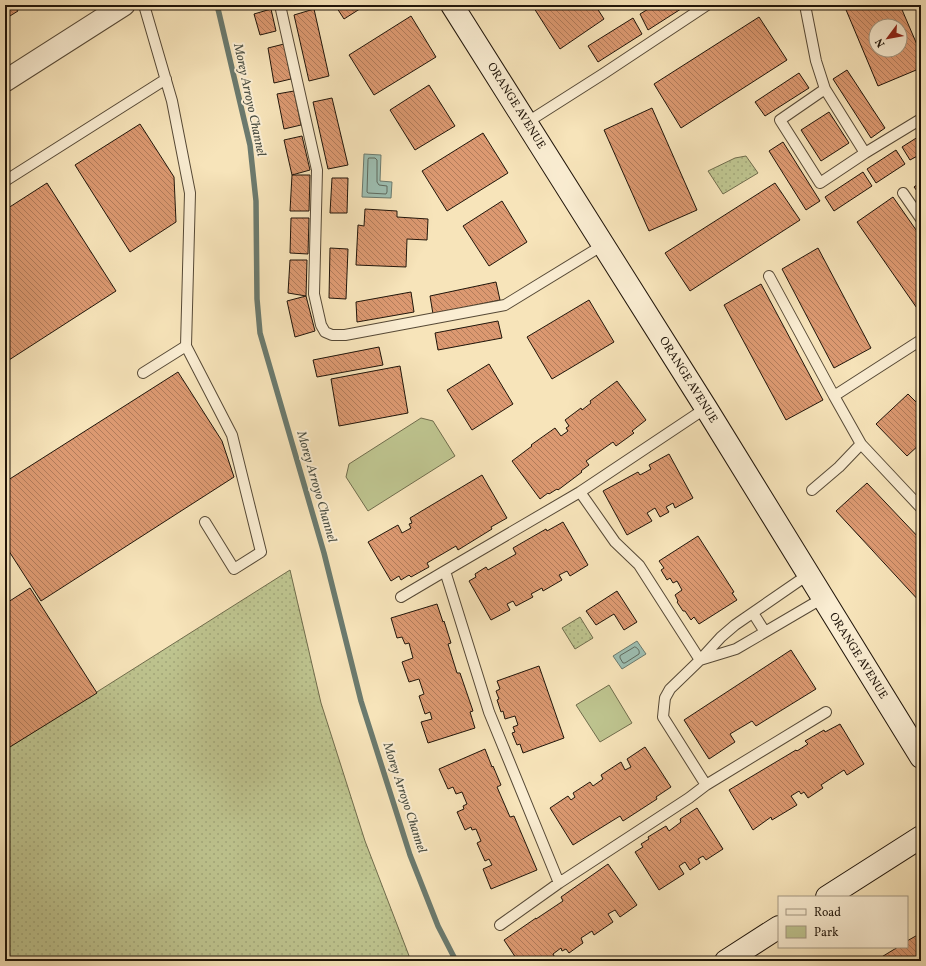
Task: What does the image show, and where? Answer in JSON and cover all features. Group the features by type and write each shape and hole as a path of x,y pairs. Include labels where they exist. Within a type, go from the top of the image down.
{"street":[{"path":"5,81 124,5"},
{"name":"ORANGE AVENUE","path":"452,5 706,408 921,758"},
{"path":"829,896 921,838"},
{"path":"726,961 778,928"}],"lane":[{"path":"144,5 172,101 190,193 186,346 232,435 261,552 234,569 205,522"},
{"path":"280,5 317,170 314,294 321,325 325,332 332,335 345,335 505,305 603,245"},
{"path":"526,123 604,74 707,5"},
{"path":"805,5 816,61 826,89 865,153"},
{"path":"5,181 166,78"},
{"path":"826,89 780,120 820,183 865,153 921,119"},
{"path":"903,193 921,219"},
{"path":"769,276 861,444 921,508"},
{"path":"834,396 921,340"},
{"path":"143,374 186,346"},
{"path":"401,597 580,492 706,408"},
{"path":"812,490 861,444"},
{"path":"580,492 615,542 639,565 700,660"},
{"path":"445,570 489,712 559,883"},
{"path":"706,785 664,717 665,698 670,689 721,637 809,574"},
{"path":"700,660 736,649 823,598"},
{"path":"753,613 765,632"},
{"path":"500,926 559,883 689,798 706,785 826,712"}],"green space":[{"path":"746,156 758,173 723,194 708,171 735,158"},
{"path":"421,418 433,421 455,456 368,511 346,477 349,464"},
{"path":"290,570 321,703 365,841 411,961 5,961 5,750"},
{"path":"580,617 593,638 575,649 562,628"},
{"path":"609,685 632,723 600,742 576,705"}],"water":[{"path":"364,154 381,155 380,181 392,182 391,198 362,197"},
{"path":"637,641 646,654 622,669 613,656"}],"building":[{"path":"5,5 15,5 18,11 5,19"},
{"path":"335,5 366,5 344,19"},
{"path":"532,5 595,5 604,19 560,49"},
{"path":"655,5 682,5 684,7 648,30 640,14"},
{"path":"844,5 900,5 906,18 868,18 868,58 908,58 908,24 921,54 921,68 878,86"},
{"path":"271,9 276,31 260,35 254,14"},
{"path":"314,9 329,76 309,81 294,15"},
{"path":"411,16 436,57 374,95 349,55"},
{"path":"759,17 787,60 681,128 654,84"},
{"path":"633,18 642,34 598,62 588,46"},
{"path":"284,44 291,79 274,83 268,48"},
{"path":"847,70 885,128 871,138 833,79"},
{"path":"799,73 809,88 765,116 755,102"},
{"path":"429,85 455,126 415,150 390,110"},
{"path":"294,91 301,125 284,129 277,94"},
{"path":"332,98 348,165 328,169 313,102"},
{"path":"652,108 697,210 649,231 604,130"},
{"path":"829,112 849,143 821,161 801,130"},
{"path":"140,124 174,177 176,222 130,252 75,165"},
{"path":"483,133 508,173 447,211 422,171"},
{"path":"921,135 921,154 910,160 902,147"},
{"path":"302,136 310,170 292,175 284,140"},
{"path":"783,142 820,201 806,210 769,151"},
{"path":"896,150 905,164 876,183 867,169"},
{"path":"863,172 872,186 834,211 825,197"},
{"path":"292,175 310,175 309,211 290,211"},
{"path":"332,178 348,178 347,213 330,213"},
{"path":"921,182 921,196 914,187"},
{"path":"47,183 116,291 9,360 5,355 5,210"},
{"path":"775,183 800,220 690,291 665,253"},
{"path":"893,197 921,237 921,314 857,222"},
{"path":"502,201 527,242 489,266 463,226"},
{"path":"365,209 397,211 397,217 428,219 427,240 407,239 406,267 356,265 358,225 364,226"},
{"path":"291,218 309,218 308,254 290,253"},
{"path":"330,248 348,249 346,299 329,298"},
{"path":"818,248 871,348 834,368 782,269"},
{"path":"290,260 307,260 306,296 288,293"},
{"path":"496,282 500,300 433,314 430,296"},
{"path":"761,284 823,400 786,420 724,305"},
{"path":"411,292 414,312 357,322 356,302"},
{"path":"306,296 315,331 295,337 287,301"},
{"path":"589,300 614,342 552,379 527,337"},
{"path":"498,321 502,338 438,350 435,333"},
{"path":"379,347 383,365 317,377 313,360"},
{"path":"489,364 513,404 472,430 447,390"},
{"path":"400,366 408,413 339,426 331,379"},
{"path":"178,372 222,441 234,477 41,601 5,545 5,482"},
{"path":"617,381 646,420 632,431 634,433 616,446 613,442 586,461 589,465 558,490 557,489 549,494 548,493 540,499 512,461 555,428 561,436 568,431 566,428 569,426 565,420 581,408 582,410 591,403 590,401"},
{"path":"908,394 921,407 921,443 907,456 876,424"},
{"path":"669,454 693,498 675,508 673,503 666,507 669,512 660,517 655,508 647,513 652,521 627,535 603,491 638,472 640,475 651,469 649,465"},
{"path":"482,475 507,518 491,527 492,529 458,550 456,546 427,563 429,567 411,577 409,575 401,580 399,576 391,581 368,542 398,525 402,533 411,528 409,524 412,523 410,518"},
{"path":"867,483 921,540 921,603 836,511"},
{"path":"563,522 588,565 570,576 567,571 559,575 562,580 543,591 542,588 531,594 533,597 516,606 513,601 507,604 510,610 491,620 469,581 476,577 475,574 486,567 488,570 516,554 513,548 546,529 547,531"},
{"path":"698,536 734,592 732,593 737,600 699,624 694,617 691,620 677,602 678,601 675,595 682,590 677,581 673,583 670,578 667,580 661,570 664,568 659,561"},
{"path":"30,588 97,693 5,750 5,604"},
{"path":"617,591 637,622 624,630 614,614 596,625 586,611"},
{"path":"437,604 451,643 448,644 457,673 460,673 473,711 470,712 475,728 428,743 421,722 432,719 430,712 425,714 419,696 424,694 419,679 409,682 402,662 413,658 409,643 405,644 402,637 397,638 391,618"},
{"path":"791,650 816,689 756,726 752,721 730,734 735,742 709,759 684,720"},
{"path":"539,666 564,738 523,753 520,744 517,745 512,733 515,732 513,727 518,725 515,716 505,719 503,711 501,712 497,700 499,699 496,691 500,689 497,681"},
{"path":"840,724 864,764 847,775 844,770 821,785 823,788 808,798 804,792 801,794 799,791 791,796 797,805 772,820 771,817 753,830 729,790 808,744 805,741 824,730 825,732"},
{"path":"645,747 671,787 656,797 657,799 623,821 620,816 573,845 550,808 568,796 571,800 575,797 573,793 590,782 593,786 603,779 601,775 621,762 625,770 631,767 627,759"},
{"path":"485,749 501,785 497,787 510,817 514,816 537,870 491,889 483,869 492,865 489,859 485,861 477,843 481,841 476,829 472,830 471,827 465,830 457,812 464,809 463,806 467,804 462,792 456,794 453,787 448,789 439,769"},
{"path":"697,808 723,849 706,860 703,856 698,859 700,863 690,870 685,862 679,866 684,874 659,890 635,852 643,847 641,844 649,839 648,837 666,826 669,831 681,822 680,819"},
{"path":"608,864 637,905 620,917 615,910 608,914 613,922 594,935 592,931 581,938 583,943 569,953 566,949 562,951 561,948 553,954 557,961 518,961 504,940 563,901 561,897"},
{"path":"921,933 921,961 875,961 896,948 908,948 908,940"}],"waterway":[{"name":"Morey Arroyo Channel","path":"217,5 250,145 256,201 257,299 260,333 324,553 361,701 410,855 438,926 456,961"}]}
